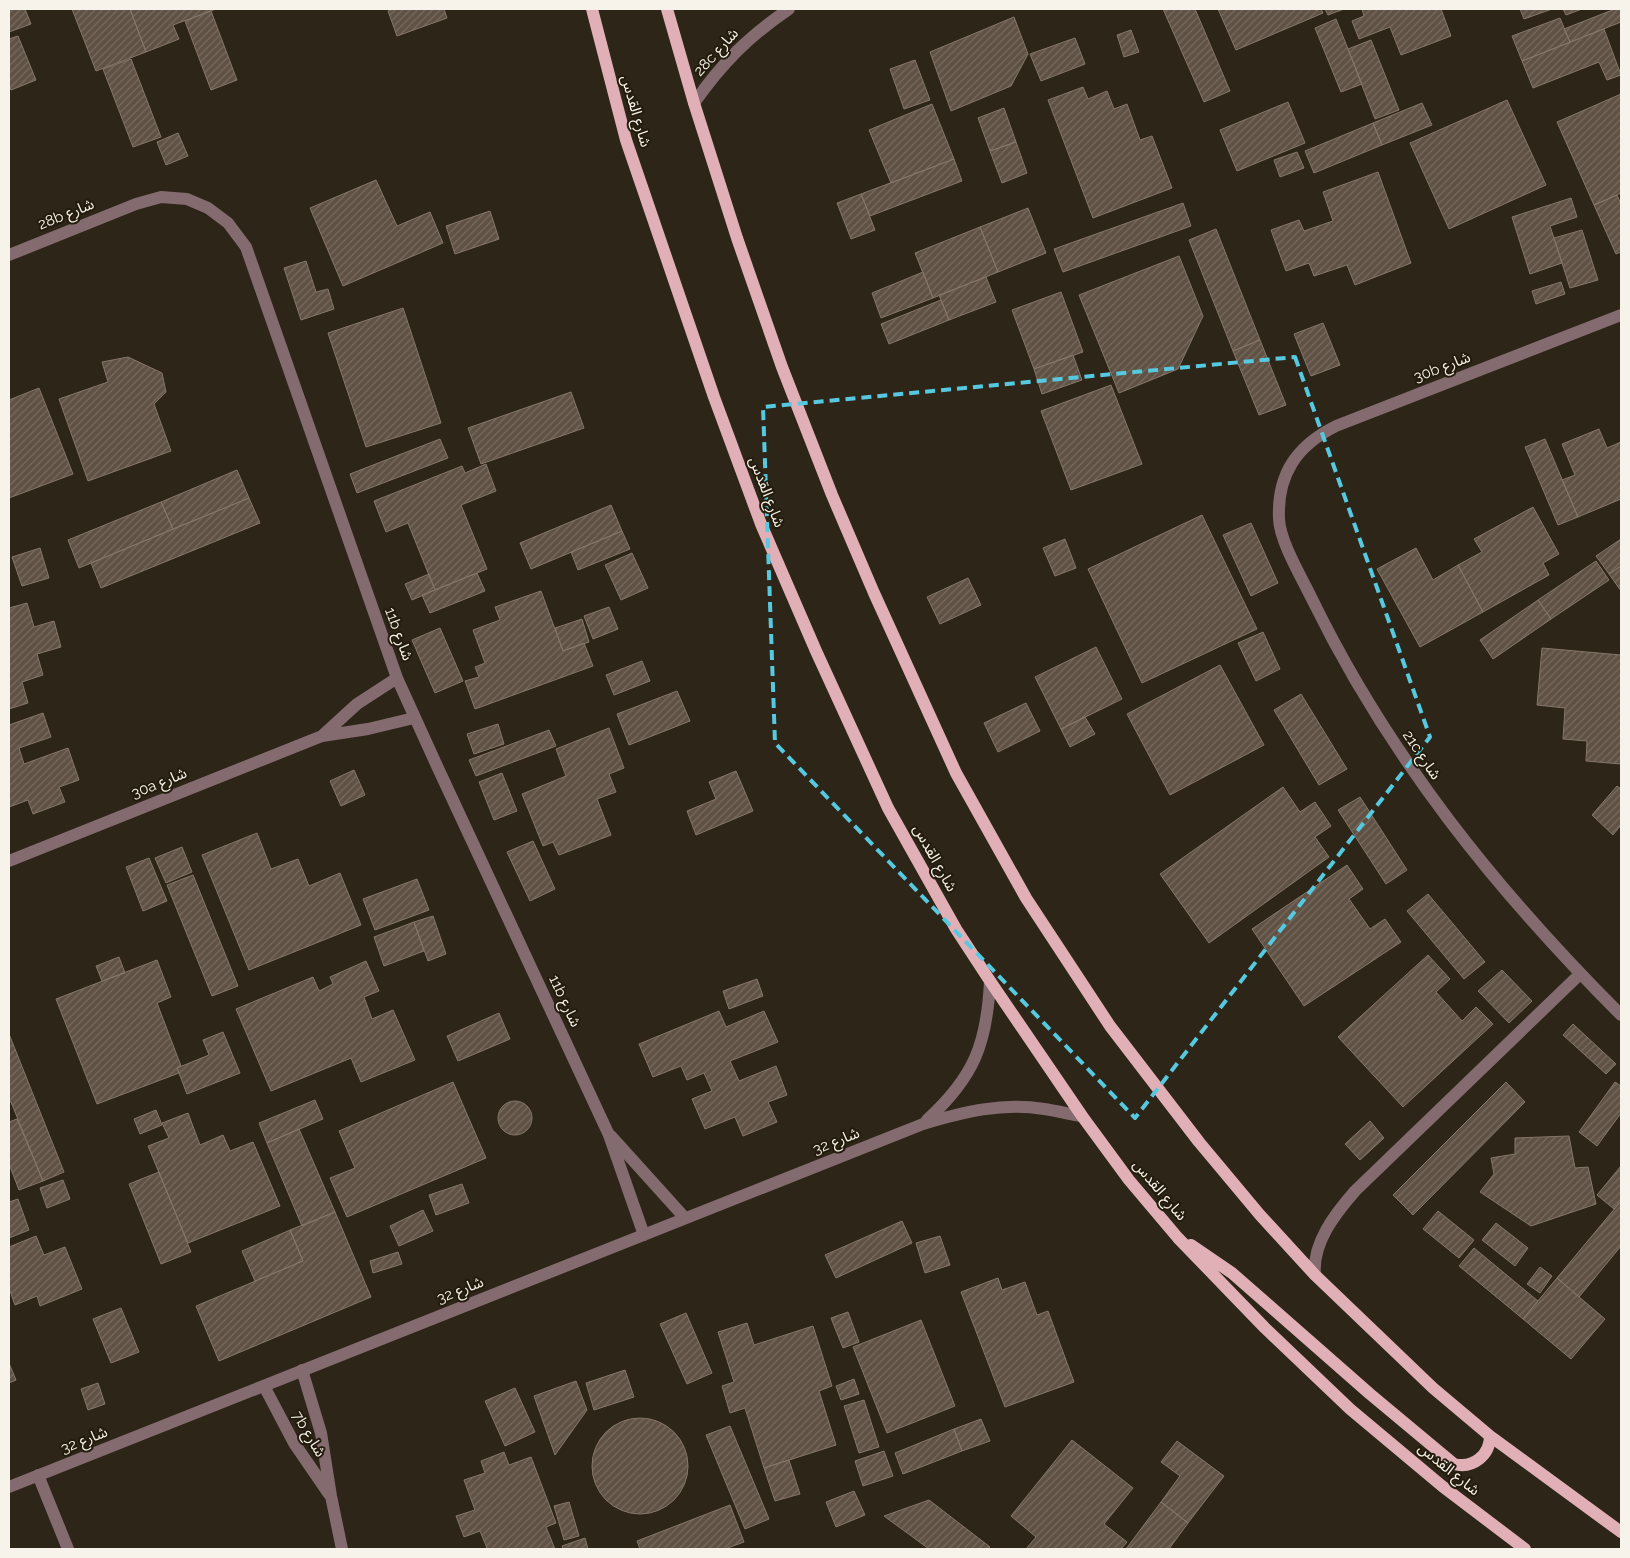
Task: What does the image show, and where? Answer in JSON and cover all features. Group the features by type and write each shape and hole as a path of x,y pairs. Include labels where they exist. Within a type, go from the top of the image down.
{"main road":[{"name":"شارع القدس","path":"592,9 626,140 711,388 761,524 816,651 888,808 956,929 1082,1116 1129,1180 1178,1238 1265,1328 1350,1408 1442,1486 1525,1549"},
{"path":"667,9 694,103 737,238 785,376 832,495 874,594 956,773 1026,898 1110,1026 1199,1142 1260,1215 1315,1275 1433,1388 1490,1436 1621,1532"},
{"path":"1178,1238 1232,1272 1370,1394 1454,1464 1463,1466 1472,1464 1480,1459 1490,1444 1490,1436"}],"street":[{"name":"28c شارع","path":"694,103 714,75 736,50 761,28 789,9"},
{"name":"11b شارع","path":"136,204 161,197 187,199 208,208 228,223 246,246 397,678 609,1135 644,1235"},
{"name":"28b شارع","path":"9,255 136,204"},
{"name":"30b شارع","path":"1287,469 1310,443 1323,432 1336,426 1621,316"},
{"name":"21c شارع","path":"1287,469 1279,495 1279,522 1286,546 1327,630 1358,684 1402,755 1444,816 1517,906 1621,1015"},
{"name":"30a شارع","path":"322,736 357,704 397,678"},
{"name":"30a شارع","path":"9,861 322,736 368,729 414,718"},
{"path":"1315,1275 1314,1262 1320,1242 1330,1224 1355,1191 1580,974"},
{"name":"شارع 32","path":"923,1124 948,1101 967,1075 977,1053 988,1014 990,981"},
{"name":"شارع 32","path":"9,1487 923,1124 962,1112 1002,1107 1043,1108 1082,1116"},
{"name":"11b شارع","path":"609,1135 686,1218"},
{"name":"7b شارع","path":"302,1370 321,1433 342,1549"},
{"name":"7b شارع","path":"264,1386 294,1443 331,1496"},
{"path":"38,1475 68,1549"}],"highlighted area":[{"path":"1295,357 1430,737 1135,1118 775,743 763,407"}],"building":[{"path":"9,9 25,9 31,24 9,32"},
{"path":"72,9 130,9 146,52 96,71"},
{"path":"130,9 216,9 173,25 179,39 146,52"},
{"path":"394,9 444,9 447,18 397,36 388,11"},
{"path":"1163,9 1195,9 1230,91 1204,102"},
{"path":"1218,9 1321,9 1323,13 1236,50"},
{"path":"1325,9 1344,9 1328,15"},
{"path":"1362,9 1441,9 1451,36 1401,55 1390,27 1359,39 1352,21 1364,16"},
{"path":"1520,9 1552,9 1524,19"},
{"path":"1563,9 1582,9 1566,15"},
{"path":"1615,9 1621,9 1621,22 1570,42 1564,29"},
{"path":"211,11 237,80 211,90 185,21"},
{"path":"1014,17 1028,54 1011,86 951,111 930,52"},
{"path":"1560,18 1570,42 1522,61 1512,36"},
{"path":"1336,19 1362,84 1341,92 1315,28"},
{"path":"1604,29 1621,75 1607,80 1599,62 1533,88 1522,61"},
{"path":"1131,30 1139,52 1124,57 1117,35"},
{"path":"18,36 36,80 11,90 9,85 9,39"},
{"path":"1075,38 1085,64 1041,81 1030,54"},
{"path":"1371,40 1399,110 1375,119 1348,49"},
{"path":"131,59 161,137 133,147 103,69"},
{"path":"915,60 930,100 904,109 890,69"},
{"path":"1083,87 1088,99 1107,91 1114,109 1127,104 1140,140 1152,136 1172,188 1093,218 1048,100"},
{"path":"1621,94 1621,193 1594,205 1557,122"},
{"path":"1507,100 1546,185 1449,229 1410,143"},
{"path":"1288,102 1305,143 1237,171 1220,130"},
{"path":"1422,103 1432,125 1382,145 1373,123"},
{"path":"932,104 954,159 891,183 869,130"},
{"path":"1004,108 1016,142 990,151 978,118"},
{"path":"1373,123 1382,145 1314,173 1305,151"},
{"path":"178,133 188,156 166,165 157,142"},
{"path":"1016,142 1027,173 1002,183 990,151"},
{"path":"1297,152 1304,168 1280,177 1274,160"},
{"path":"954,159 962,181 870,216 861,194"},
{"path":"1378,172 1411,263 1355,285 1347,265 1314,276 1309,263 1286,271 1271,230 1299,220 1304,231 1333,221 1323,192"},
{"path":"376,180 397,226 430,212 443,243 343,286 310,208"},
{"path":"861,194 875,230 851,239 837,203"},
{"path":"1617,195 1621,204 1621,252 1616,254 1594,205"},
{"path":"1571,198 1577,217 1550,226 1562,263 1530,274 1512,217"},
{"path":"1183,203 1191,226 1063,272 1054,249"},
{"path":"1028,208 1046,253 998,272 980,227"},
{"path":"490,211 499,239 455,254 446,226"},
{"path":"980,227 998,272 933,298 915,253"},
{"path":"1216,229 1260,340 1233,351 1189,240"},
{"path":"1582,230 1598,280 1570,288 1554,238"},
{"path":"1179,256 1203,316 1178,369 1119,393 1079,295"},
{"path":"306,261 316,292 328,289 334,309 301,320 284,268"},
{"path":"923,272 933,298 881,318 872,293"},
{"path":"986,277 996,302 949,320 939,295"},
{"path":"1561,282 1565,294 1536,304 1532,291"},
{"path":"1061,292 1083,352 1034,369 1012,310"},
{"path":"941,300 949,320 889,344 881,324"},
{"path":"403,308 441,423 366,447 328,333"},
{"path":"1323,323 1340,365 1311,376 1294,334"},
{"path":"1260,340 1286,405 1259,415 1233,351"},
{"path":"1073,355 1082,380 1042,394 1034,369"},
{"path":"128,357 162,373 166,392 154,404 171,451 88,481 59,399 108,382 102,362"},
{"path":"1111,385 1142,464 1071,490 1041,411"},
{"path":"39,388 73,474 9,498 9,400"},
{"path":"571,392 584,428 481,464 468,428"},
{"path":"1599,429 1607,448 1621,442 1621,499 1578,517 1562,480 1575,475 1562,444"},
{"path":"440,439 448,458 357,493 350,474"},
{"path":"1545,439 1578,517 1558,525 1525,447"},
{"path":"486,464 496,491 461,505 487,569 435,590 408,523 386,532 374,501 462,466 465,473"},
{"path":"237,470 249,498 173,529 161,502"},
{"path":"249,498 260,523 101,588 91,563"},
{"path":"161,502 173,529 79,568 68,540"},
{"path":"611,505 622,531 531,569 520,543"},
{"path":"1533,507 1559,554 1543,563 1549,575 1483,612 1458,565 1482,552 1474,539"},
{"path":"1202,515 1257,629 1142,683 1088,569"},
{"path":"1251,523 1278,583 1251,596 1223,535"},
{"path":"622,531 630,549 578,570 571,552"},
{"path":"1065,539 1076,568 1055,576 1043,548"},
{"path":"1621,539 1621,566 1609,574 1596,556"},
{"path":"40,548 49,578 22,586 12,557"},
{"path":"1416,548 1433,580 1458,565 1483,612 1420,647 1377,569"},
{"path":"632,553 648,588 621,600 605,565"},
{"path":"1596,561 1609,580 1551,619 1538,600"},
{"path":"1621,566 1621,591 1609,574"},
{"path":"477,573 485,591 430,613 422,595"},
{"path":"429,574 435,590 412,600 405,584"},
{"path":"968,578 981,605 940,624 927,597"},
{"path":"541,591 563,651 584,643 593,666 475,709 465,681 479,677 475,667 485,663 473,630 500,620 495,607"},
{"path":"1538,600 1551,619 1493,659 1480,640"},
{"path":"27,603 34,627 54,621 61,647 37,654 43,675 22,682 28,703 9,709 9,608"},
{"path":"609,607 618,629 593,639 584,616"},
{"path":"582,619 589,642 563,651 555,628"},
{"path":"440,628 463,681 435,693 412,640"},
{"path":"1263,632 1280,669 1256,681 1238,643"},
{"path":"1096,647 1122,699 1061,729 1035,677"},
{"path":"1542,648 1621,655 1621,764 1586,761 1587,741 1563,739 1565,708 1537,705"},
{"path":"642,661 650,681 614,695 606,675"},
{"path":"1220,665 1264,745 1170,795 1127,714"},
{"path":"677,691 690,721 629,745 617,714"},
{"path":"1301,694 1347,769 1319,785 1274,710"},
{"path":"1026,703 1040,731 998,752 984,723"},
{"path":"43,713 51,737 19,748 24,764 68,748 79,780 59,787 65,802 33,814 28,800 9,807 9,725"},
{"path":"1085,717 1095,734 1070,747 1061,729"},
{"path":"498,724 504,744 474,754 467,734"},
{"path":"609,728 624,768 609,774 616,792 597,799 611,835 559,855 553,842 543,846 522,794 566,776 556,749"},
{"path":"549,730 556,746 476,776 469,760"},
{"path":"354,770 365,795 341,806 330,781"},
{"path":"736,771 753,811 696,835 687,811 716,799 709,782"},
{"path":"502,773 517,811 494,820 479,782"},
{"path":"1617,786 1621,789 1621,825 1613,835 1592,815"},
{"path":"1283,787 1300,812 1315,802 1331,826 1315,837 1329,857 1209,943 1160,874"},
{"path":"1360,797 1407,870 1386,884 1338,810"},
{"path":"257,833 271,869 298,859 309,886 340,873 361,925 249,970 202,855"},
{"path":"533,841 555,889 530,901 507,852"},
{"path":"182,847 192,872 166,883 155,858"},
{"path":"149,858 167,901 143,911 126,867"},
{"path":"1347,865 1363,889 1349,899 1370,929 1385,919 1401,942 1304,1006 1252,929"},
{"path":"193,875 238,986 212,996 167,885"},
{"path":"417,879 429,910 375,930 363,899"},
{"path":"1428,894 1485,962 1464,979 1407,911"},
{"path":"433,916 446,954 428,961 414,922"},
{"path":"414,922 424,951 384,966 374,937"},
{"path":"1428,955 1450,979 1436,992 1462,1021 1476,1007 1493,1024 1403,1107 1338,1037"},
{"path":"119,957 125,973 102,981 96,966"},
{"path":"157,960 171,997 157,1003 181,1066 177,1068 179,1073 97,1104 56,999"},
{"path":"366,961 379,991 364,997 372,1019 393,1010 415,1060 361,1082 351,1058 271,1091 236,1009 313,977 319,991 333,984 330,977"},
{"path":"1502,970 1532,1001 1509,1023 1478,991"},
{"path":"757,979 763,996 729,1009 723,991"},
{"path":"719,1011 726,1027 764,1011 778,1042 730,1061 739,1081 776,1066 787,1095 768,1102 777,1122 743,1136 735,1117 705,1129 692,1099 712,1091 704,1073 687,1080 681,1066 653,1077 639,1044"},
{"path":"499,1013 510,1039 458,1061 447,1036"},
{"path":"1573,1024 1616,1064 1606,1074 1563,1035"},
{"path":"223,1032 240,1073 187,1094 177,1068 209,1055 203,1040"},
{"path":"9,1034 64,1172 43,1181 11,1102 9,1102"},
{"path":"453,1082 486,1158 347,1217 330,1178 355,1168 339,1131"},
{"path":"1506,1082 1525,1102 1413,1215 1393,1195"},
{"path":"1615,1082 1621,1086 1621,1113 1597,1146 1579,1132"},
{"path":"315,1100 323,1119 267,1143 259,1123"},
{"path":"515,1101 527,1106 532,1118 527,1130 515,1135 503,1130 498,1118 503,1106"},
{"path":"156,1110 162,1125 140,1134 134,1119"},
{"path":"188,1113 200,1145 223,1135 230,1151 253,1142 280,1206 188,1243 148,1146 169,1138 162,1123"},
{"path":"17,1119 43,1181 19,1190 9,1164 9,1122"},
{"path":"1370,1121 1384,1138 1360,1160 1345,1144"},
{"path":"299,1129 335,1212 302,1226 267,1143"},
{"path":"1569,1136 1575,1168 1588,1167 1596,1204 1531,1226 1480,1192 1494,1174 1491,1158 1515,1154 1515,1138"},
{"path":"1621,1166 1621,1201 1614,1209 1597,1195"},
{"path":"159,1172 191,1252 161,1264 129,1184"},
{"path":"63,1180 70,1199 47,1208 40,1188"},
{"path":"462,1184 469,1203 436,1215 429,1195"},
{"path":"18,1199 29,1230 9,1238 9,1202"},
{"path":"1621,1201 1621,1246 1579,1297 1557,1278"},
{"path":"423,1210 433,1231 399,1246 390,1226"},
{"path":"1438,1211 1474,1240 1459,1258 1423,1229"},
{"path":"335,1212 371,1297 219,1361 196,1306 303,1261 290,1230"},
{"path":"902,1221 912,1243 836,1278 825,1255"},
{"path":"1496,1223 1528,1248 1515,1266 1482,1240"},
{"path":"290,1230 303,1261 255,1281 242,1251"},
{"path":"36,1236 44,1255 65,1247 82,1289 40,1306 37,1296 15,1305 9,1288 9,1247"},
{"path":"940,1236 950,1265 925,1273 916,1243"},
{"path":"1474,1248 1538,1301 1523,1319 1459,1266"},
{"path":"398,1252 402,1264 373,1273 370,1261"},
{"path":"1540,1267 1552,1276 1540,1293 1527,1284"},
{"path":"998,1278 1002,1290 1025,1282 1037,1315 1048,1311 1074,1382 1005,1407 961,1292"},
{"path":"1557,1278 1605,1319 1571,1359 1523,1319"},
{"path":"121,1308 139,1352 111,1363 93,1319"},
{"path":"848,1312 859,1342 843,1348 831,1318"},
{"path":"686,1313 712,1373 687,1384 660,1324"},
{"path":"921,1320 955,1406 887,1433 853,1347"},
{"path":"747,1323 754,1345 813,1326 832,1386 819,1391 836,1445 764,1468 745,1408 730,1413 722,1386 734,1382 718,1332"},
{"path":"9,1363 16,1380 9,1383"},
{"path":"625,1370 634,1397 594,1410 586,1383"},
{"path":"854,1379 859,1394 841,1400 836,1386"},
{"path":"576,1381 587,1410 555,1455 534,1396"},
{"path":"98,1383 105,1404 88,1410 81,1389"},
{"path":"515,1388 535,1432 505,1446 485,1401"},
{"path":"864,1400 879,1447 859,1453 844,1406"},
{"path":"640,1418 658,1422 674,1432 684,1448 688,1466 684,1484 674,1500 658,1510 640,1514 622,1510 606,1500 596,1484 592,1466 596,1448 606,1432 622,1422"},
{"path":"981,1419 990,1441 962,1451 954,1429"},
{"path":"730,1426 769,1519 745,1529 706,1435"},
{"path":"954,1429 962,1451 903,1474 895,1453"},
{"path":"1072,1440 1133,1488 1104,1524 1127,1542 1121,1549 1026,1549 1036,1537 1011,1516"},
{"path":"1177,1441 1224,1476 1188,1523 1161,1502 1180,1476 1161,1462"},
{"path":"884,1451 893,1476 863,1486 855,1461"},
{"path":"504,1452 509,1465 531,1457 556,1523 546,1527 555,1549 483,1549 487,1548 480,1531 464,1537 456,1516 475,1510 464,1480 485,1473 481,1461"},
{"path":"789,1460 800,1494 775,1501 764,1468"},
{"path":"854,1491 865,1515 836,1527 826,1502"},
{"path":"929,1500 990,1547 988,1549 929,1549 884,1516"},
{"path":"569,1502 579,1536 564,1540 554,1506"},
{"path":"1161,1502 1188,1523 1169,1549 1126,1549"},
{"path":"730,1505 744,1542 725,1549 640,1549 637,1541"},
{"path":"585,1538 588,1549 563,1549 562,1546"}]}
